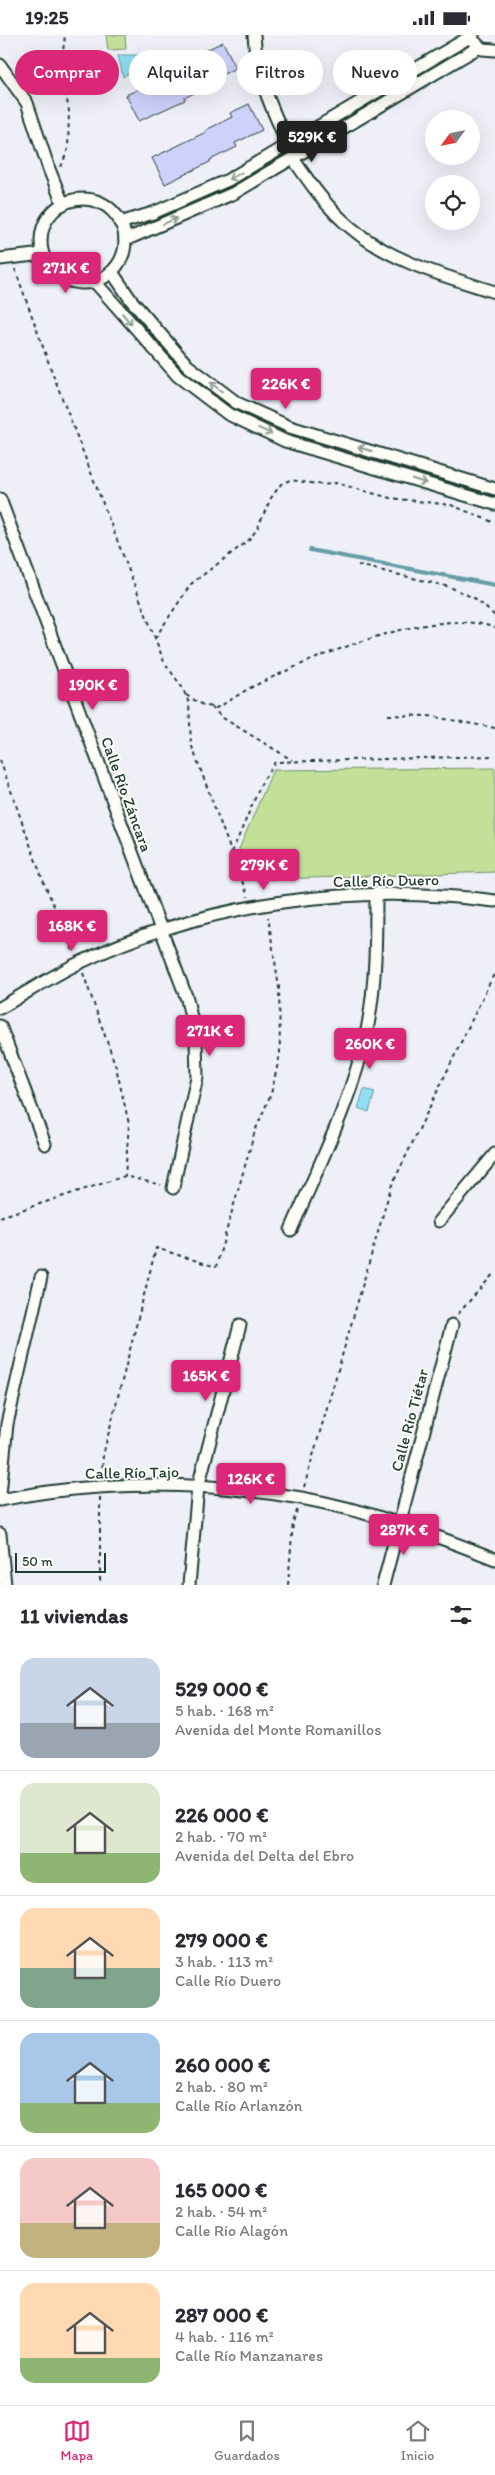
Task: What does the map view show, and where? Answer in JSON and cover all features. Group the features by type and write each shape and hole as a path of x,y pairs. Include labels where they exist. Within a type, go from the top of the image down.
{"street":[{"path":"254,35 255,54 270,105 289,146"},
{"path":"120,223 153,213 228,180 289,146 325,122 473,35 479,47 494,52"},
{"path":"125,240 234,193 294,160 332,134 479,47"},
{"path":"0,65 26,103 64,204"},
{"path":"294,160 319,195 350,227 385,251 417,267 495,292"},
{"path":"85,199 96,201 106,206 120,223 125,240 124,252 112,272 95,282 82,283 64,278 48,266 43,254 41,239 44,225 52,213 64,204 85,199"},
{"path":"6,259 43,254"},
{"path":"112,272 131,300 188,366 237,403 290,427 495,489"},
{"path":"95,282 178,376 228,414 285,441 495,504"},
{"name":"Calle Río Záncara","path":"0,499 187,999 196,1041 197,1077 173,1188"},
{"path":"292,1230 344,1104 365,1038 372,999 376,954 376,893"},
{"name":"Calle Río Duero","path":"0,1008 78,964 162,931 198,919 252,906 376,893 450,895 495,901"},
{"path":"0,1026 45,1144"},
{"path":"439,1221 495,1154"},
{"path":"0,1494 7,1424 41,1277"},
{"path":"189,1585 198,1487 240,1325"},
{"name":"Calle Río Tiétar","path":"383,1585 452,1325"},
{"name":"Calle Río Tajo","path":"0,1500 33,1493 101,1487 198,1487 301,1498 398,1523 495,1559"},
{"path":"0,1533 6,1585"}],"path":[{"path":"55,183 68,149 69,111 61,68 66,35"},
{"path":"6,259 164,662 186,695 189,703 191,744 252,906"},
{"path":"155,639 191,583 250,540 271,497 280,484 290,480 324,485 336,483 390,498 452,505 495,523"},
{"path":"358,565 450,587 476,599 495,616"},
{"path":"186,695 202,705 216,708 249,688 292,668 398,630 455,623 485,625 495,628"},
{"path":"210,707 223,718 292,760"},
{"path":"388,715 430,716 495,728"},
{"path":"232,853 262,782 275,762 292,760 495,756"},
{"path":"0,760 42,878 78,964 89,985 116,1067 129,1123 125,1176"},
{"path":"100,1585 101,1487 104,1455 156,1248 216,1267 255,1131 271,1094 280,1054 279,987 266,904"},
{"path":"288,1585 293,1521 391,1187 495,972"},
{"path":"0,1217 125,1176 173,1188"},
{"path":"452,1325 459,1311 495,1272"}],"green space":[{"path":"106,35 125,35 126,49 108,50"},
{"path":"495,768 495,872 248,880 239,849 273,770"}],"water":[{"path":"119,55 129,55 129,73 123,77"},
{"path":"364,1089 375,1092 369,1112 358,1108"}],"building":[{"path":"223,42 227,50 206,50"},
{"path":"227,50 236,68 227,72"},
{"path":"126,95 190,95 184,98 185,100 139,121"},
{"path":"249,104 262,130 235,143 237,147 165,184 152,158 206,132 206,130 232,117 230,113"}],"waterway":[{"path":"310,550 495,585"}]}
